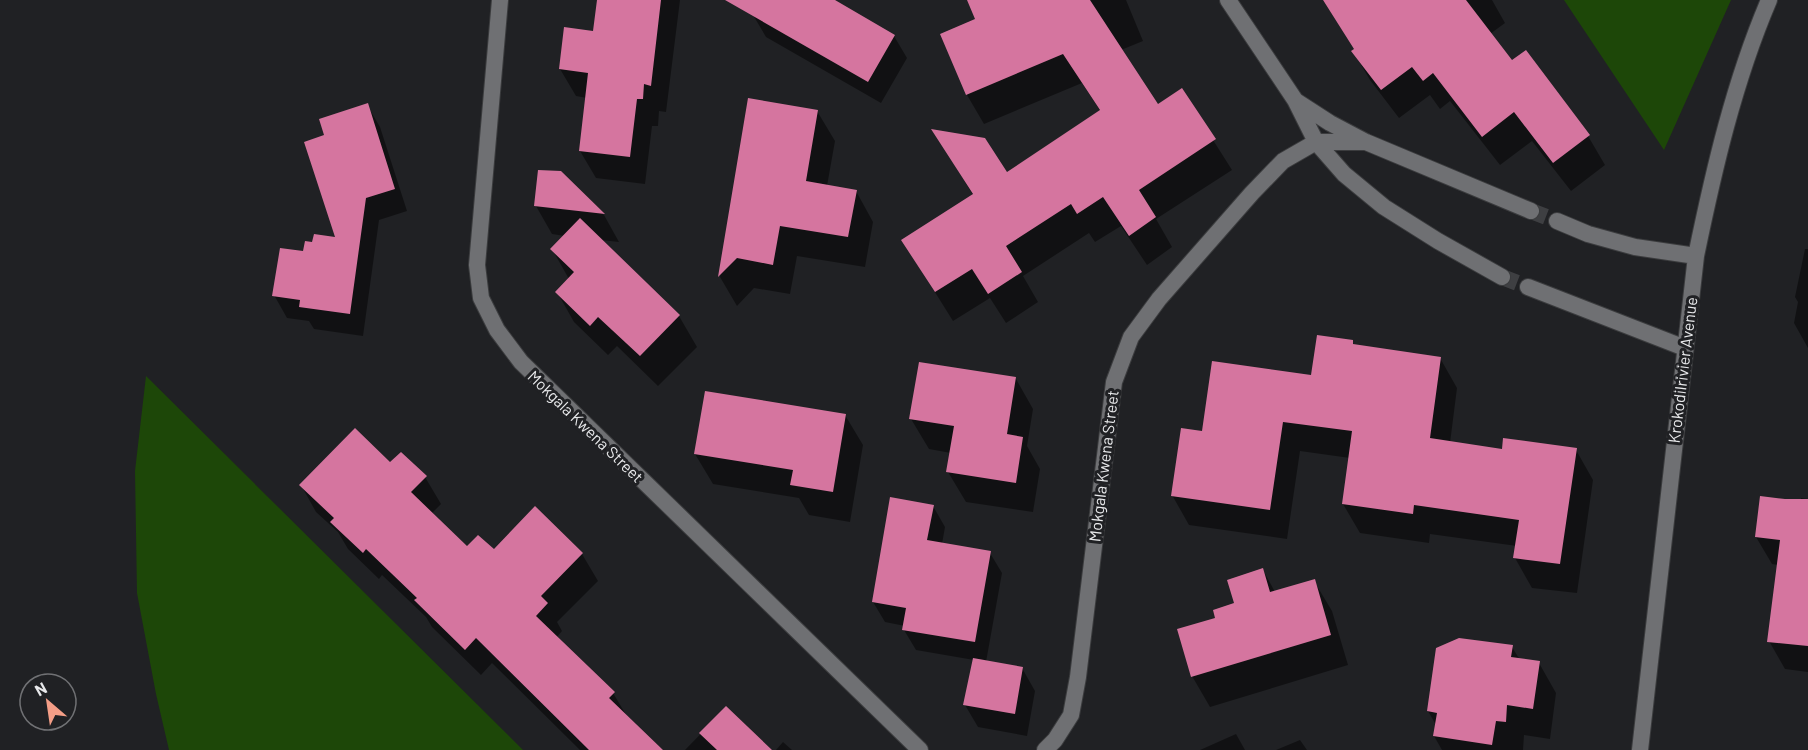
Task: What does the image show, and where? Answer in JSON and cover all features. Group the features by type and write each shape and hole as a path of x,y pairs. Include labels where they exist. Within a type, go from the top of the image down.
{"street":[{"name":"Mokgala Kwena Street","path":"500,0 477,265 481,298 497,330 520,362 920,750"},
{"name":"Mokgala Kwena Street","path":"1228,0 1295,100 1316,142 1344,174 1384,207 1502,277"},
{"name":"Krokodilrivier Avenue","path":"1640,750 1696,256 1712,176 1739,79 1769,0"},
{"name":"Mokgala Kwena Street","path":"1295,100 1330,123 1366,141 1531,211"},
{"name":"Mokgala Kwena Street","path":"1045,750 1071,715 1078,677 1114,382 1131,337 1159,299 1283,161 1316,142 1366,141"},
{"path":"1557,221 1588,234 1635,248 1696,256"},
{"path":"1528,287 1685,348"}],"green space":[{"path":"1564,0 1731,0 1664,150"},
{"path":"146,376 523,750 169,750 137,593 135,471"}],"building":[{"path":"597,0 661,0 651,86 644,84 643,99 637,99 630,157 579,151 588,73 559,69 564,27 593,31"},
{"path":"725,0 835,0 895,35 868,82"},
{"path":"967,0 1090,0 1158,104 1182,88 1216,139 1139,190 1156,217 1129,236 1103,197 1077,214 1071,204 1006,246 1022,272 988,294 972,269 935,292 901,240 973,194 931,129 985,138 1007,172 1100,110 1063,54 966,95 940,34 975,19"},
{"path":"1323,0 1466,0 1512,60 1526,50 1590,135 1553,163 1514,112 1482,137 1433,73 1423,81 1412,67 1381,90 1351,51 1354,49"},
{"path":"748,98 818,110 806,181 857,190 848,237 780,226 773,265 737,258 718,277"},
{"path":"368,103 395,189 366,198 350,314 299,307 300,300 272,296 280,248 303,251 305,241 312,242 314,234 335,237 304,142 324,135 319,119"},
{"path":"538,170 561,171 605,214 534,206"},
{"path":"580,218 680,315 640,356 598,317 590,326 555,292 574,272 550,249"},
{"path":"1317,335 1353,340 1353,344 1441,357 1430,438 1502,449 1503,438 1577,448 1560,564 1513,558 1519,520 1414,505 1413,514 1342,504 1352,431 1283,422 1270,510 1171,496 1181,428 1202,431 1212,361 1311,375"},
{"path":"919,362 1016,377 1007,434 1023,437 1016,483 946,472 954,426 909,419"},
{"path":"705,391 846,414 833,492 790,485 793,470 694,454"},
{"path":"355,428 390,462 401,452 427,476 411,492 467,546 478,535 494,549 535,506 583,553 541,596 548,603 536,616 615,692 609,698 663,750 589,750 476,638 465,650 414,600 417,598 366,549 363,553 330,522 334,518 299,485"},
{"path":"1760,496 1808,499 1808,646 1767,642 1780,540 1755,537"},
{"path":"890,497 934,505 927,540 991,551 975,642 902,630 906,608 872,602"},
{"path":"1263,568 1270,592 1315,579 1331,635 1191,677 1177,629 1215,618 1213,610 1234,603 1227,580"},
{"path":"1459,638 1513,645 1511,657 1540,661 1533,709 1507,705 1506,722 1496,721 1492,745 1433,736 1437,713 1427,711 1436,648"},
{"path":"973,658 1023,667 1015,714 963,705"},
{"path":"726,706 772,750 717,750 699,733"}],"tunnel":[{"path":"1531,211 1557,221"},
{"path":"1502,277 1528,287"}]}
